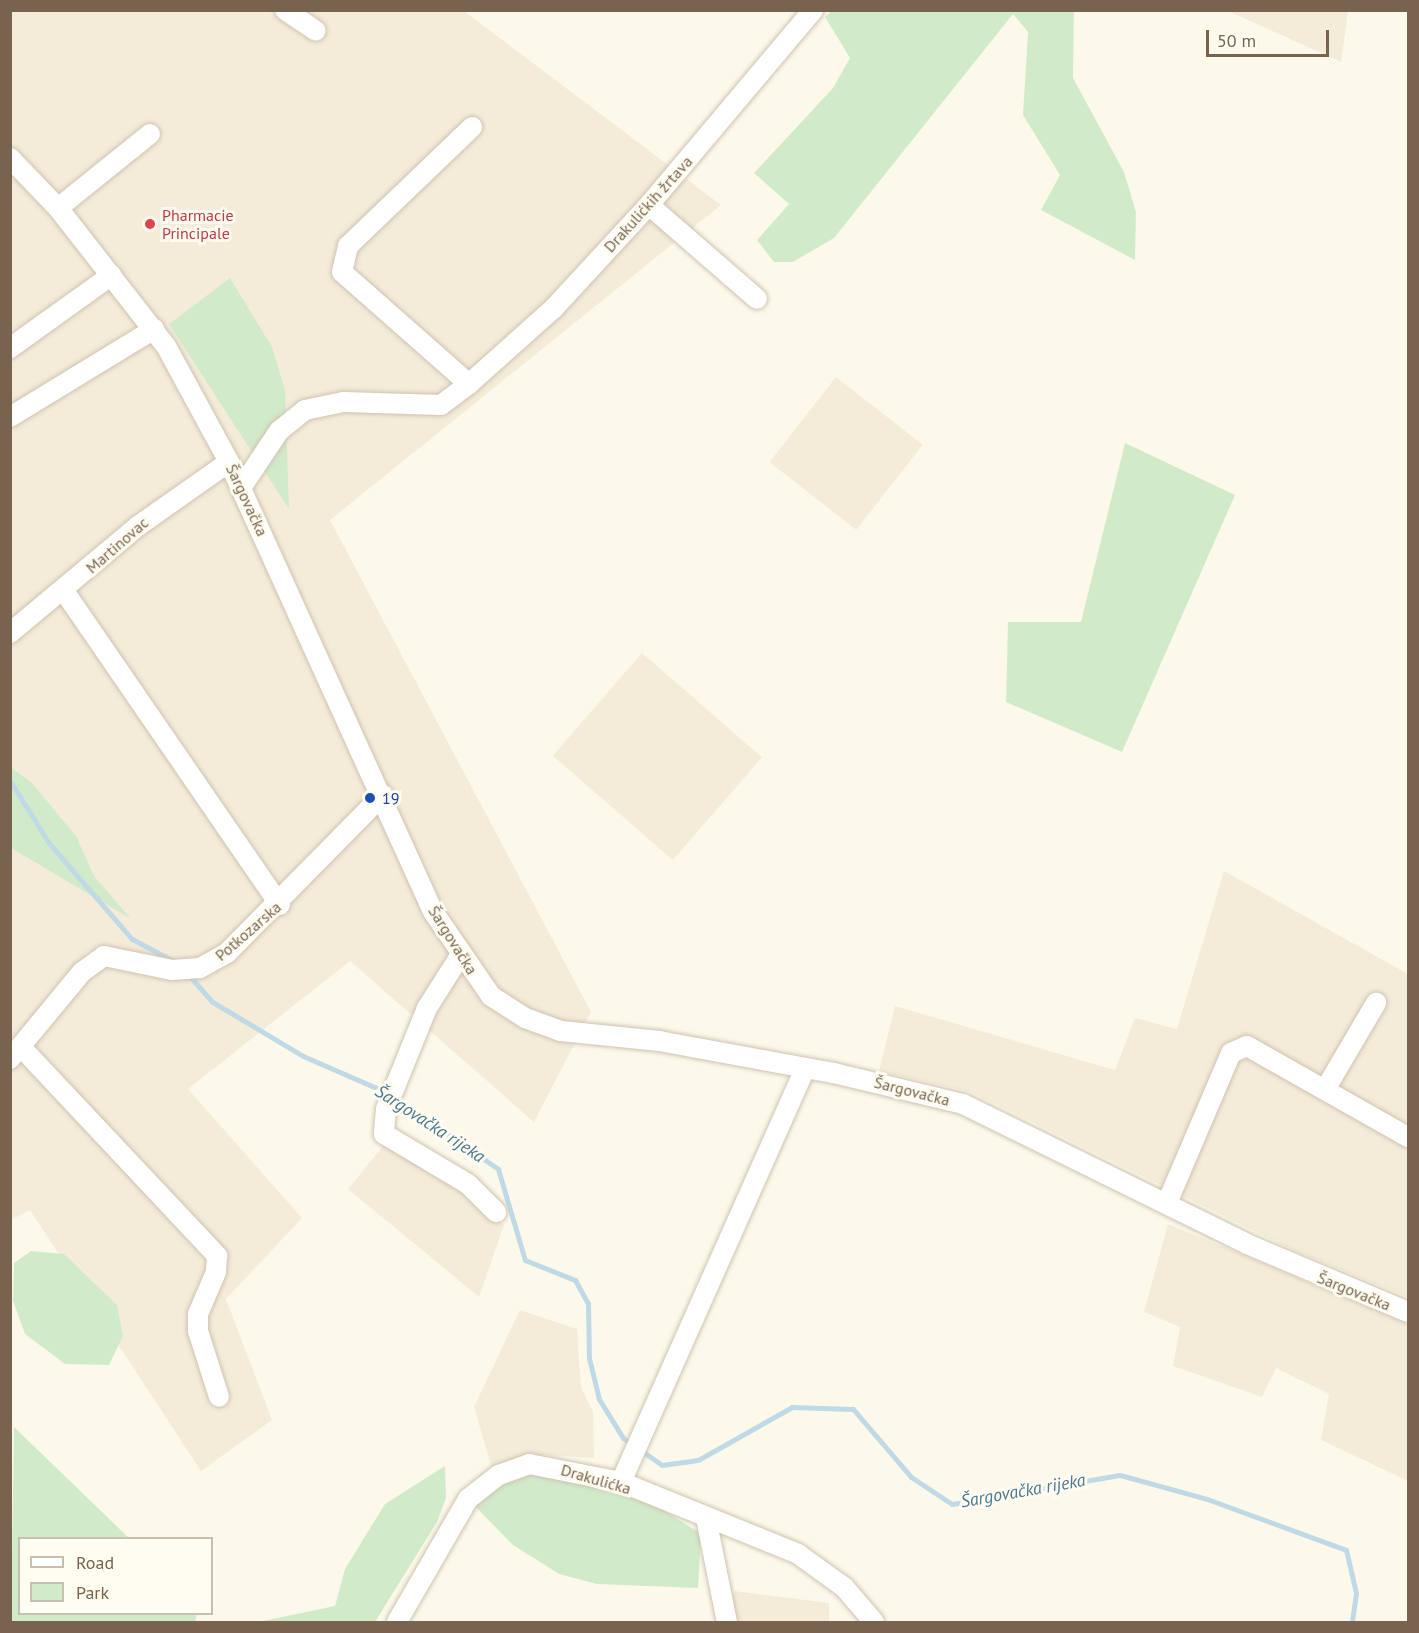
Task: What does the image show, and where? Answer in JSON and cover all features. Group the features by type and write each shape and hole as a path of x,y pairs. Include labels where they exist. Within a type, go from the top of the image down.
{"street":[{"path":"285,10 316,32"},
{"name":"Drakulićkih žrtava","path":"241,488 279,431 305,410 344,402 441,405 469,384 553,309 649,205 813,10"},
{"path":"469,384 342,272 348,246 472,128"},
{"path":"58,208 150,134"},
{"name":"Šargovačka","path":"10,159 58,208 154,329 229,462 383,795 434,914 460,956 491,996 525,1018 561,1030 659,1041 805,1068 963,1104 1247,1244 1408,1312"},
{"path":"649,205 757,299"},
{"path":"10,348 112,275"},
{"path":"10,417 154,329"},
{"name":"Martinovac","path":"10,633 64,591 138,526 229,462"},
{"path":"64,591 280,905"},
{"name":"Potkozarska","path":"16,1053 82,972 104,956 172,970 200,968 227,953 280,905 383,795"},
{"path":"460,956 427,1008 386,1109 384,1134 390,1142 468,1184 496,1212"},
{"path":"1326,1088 1376,1003"},
{"path":"1167,1203 1231,1053 1247,1046 1326,1088 1408,1137"},
{"path":"16,1053 217,1256 216,1272 198,1314 198,1331 219,1397"},
{"path":"621,1482 630,1456 805,1068"},
{"name":"Drakulićka","path":"397,1623 468,1500 499,1475 529,1464 621,1482 798,1554 844,1587 874,1623"},
{"path":"706,1518 728,1623"}],"shaded area":[{"path":"11,11 464,11 721,205 330,520 591,1012 534,1122 350,961 188,1089 302,1218 226,1299 272,1420 201,1471 30,1210 11,1220"},
{"path":"1228,11 1348,11 1341,62"},
{"path":"836,377 923,445 856,530 770,462"},
{"path":"642,653 762,757 673,860 553,756"},
{"path":"1224,871 1408,974 1408,1297 1291,1249 971,1092 879,1071 895,1006 1115,1070 1135,1018 1177,1029"},
{"path":"393,1134 504,1225 479,1297 348,1189"},
{"path":"1168,1224 1408,1324 1408,1481 1321,1440 1329,1394 1276,1368 1262,1397 1173,1366 1180,1327 1144,1312"},
{"path":"520,1310 577,1329 581,1388 593,1411 594,1458 544,1455 492,1469 474,1407"},
{"path":"734,1591 829,1603 829,1622 724,1622"}],"green space":[{"path":"833,10 1074,11 1073,78 1124,172 1136,212 1135,260 1041,210 1060,175 1023,115 1028,32 1013,14 834,238 793,262 774,262 757,240 789,204 754,173 833,88 850,58 825,17"},
{"path":"230,278 272,347 285,390 289,509 169,324"},
{"path":"1125,443 1235,495 1122,752 1006,702 1008,622 1081,622"},
{"path":"10,767 32,783 76,836 94,876 131,919 11,848"},
{"path":"31,1251 64,1254 117,1305 123,1336 109,1365 65,1364 25,1334 13,1301 14,1263"},
{"path":"14,1427 128,1537 18,1537 18,1615 197,1615 195,1622 11,1622"},
{"path":"445,1466 446,1498 437,1522 375,1622 258,1622 335,1606 345,1569 385,1504"},
{"path":"557,1467 662,1509 701,1534 698,1588 597,1584 559,1574 513,1545 468,1499 499,1475"}],"waterway":[{"name":"Šargovačka rijeka","path":"10,781 49,843 132,939 179,964"},
{"name":"Šargovačka rijeka","path":"187,973 211,1001 303,1056 388,1093"},
{"name":"Šargovačka rijeka","path":"396,1098 498,1169 525,1260 575,1280 588,1303 589,1358 599,1399 623,1438 662,1465 698,1460 792,1407 853,1409 911,1477 952,1504 1120,1475 1207,1499 1346,1550 1356,1593 1352,1622"}],"place":[{"name":"Pharmacie Principale","path":"150,224"},
{"name":"19","path":"370,798"}]}
